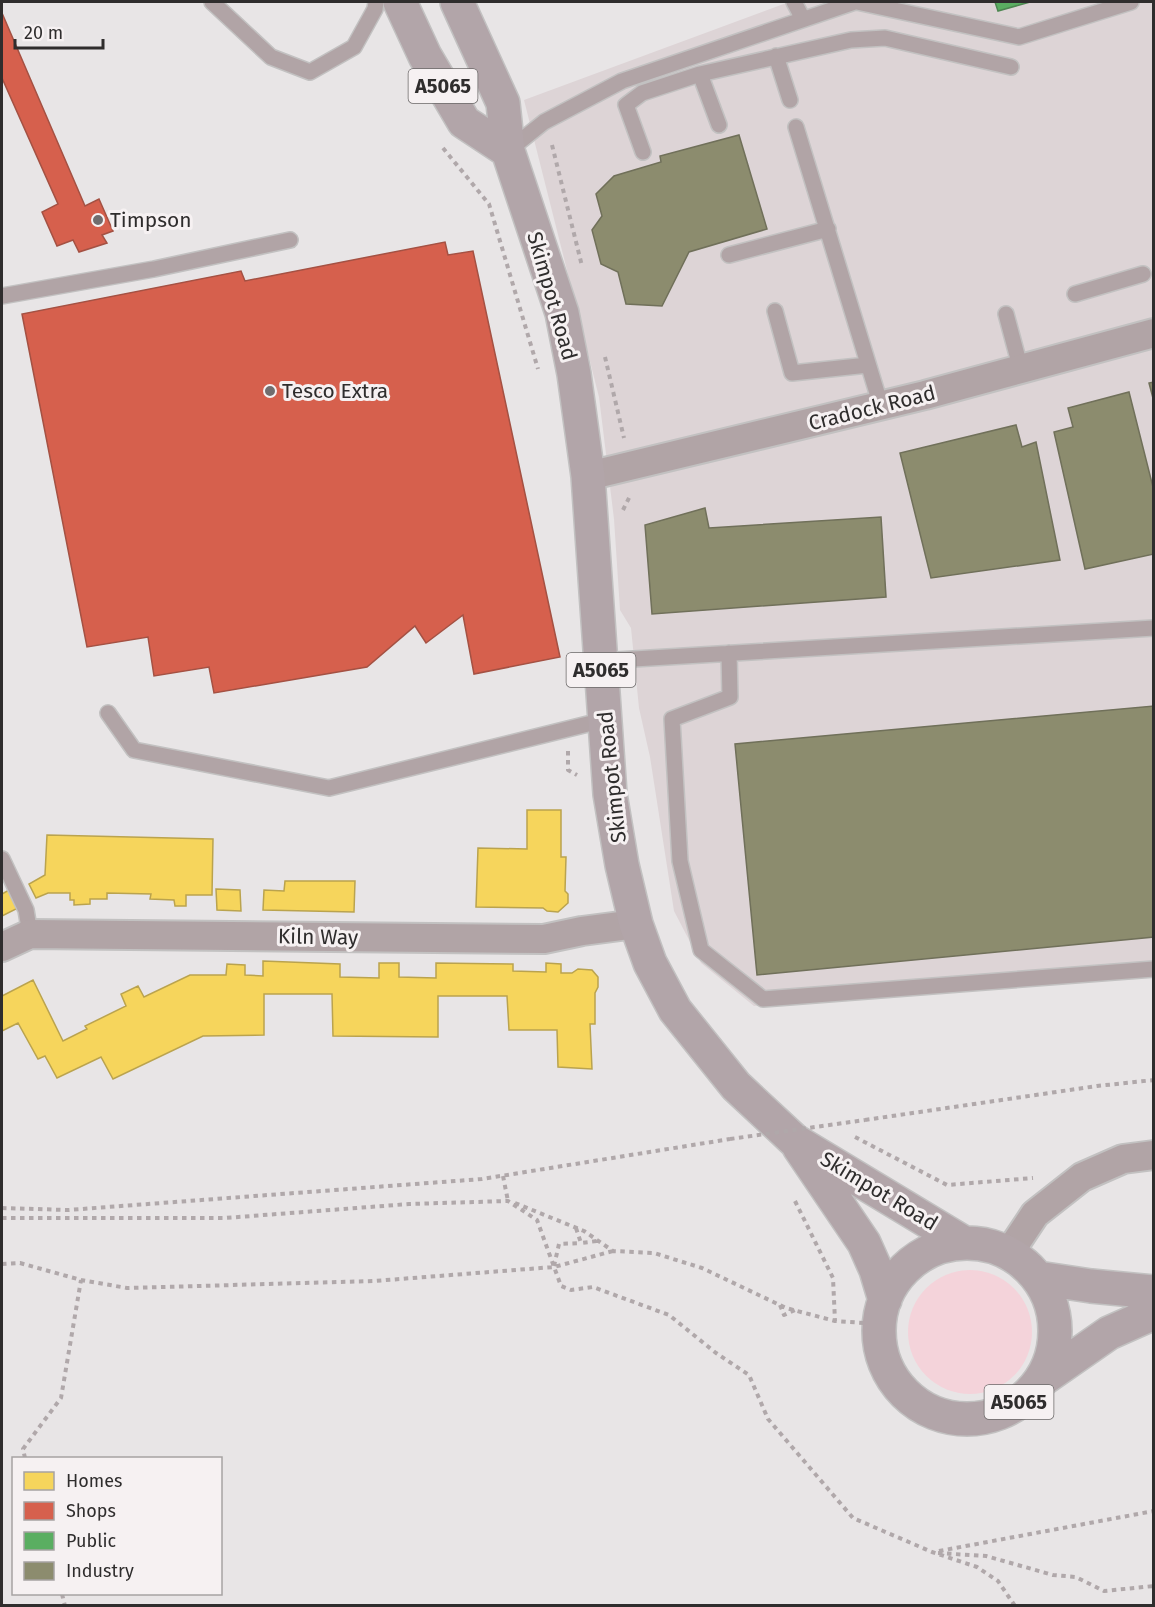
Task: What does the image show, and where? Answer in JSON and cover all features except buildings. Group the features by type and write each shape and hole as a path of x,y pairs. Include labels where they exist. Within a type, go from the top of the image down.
{"main road":[{"name":"A5065","path":"400,2 425,56 464,122 507,151"},
{"name":"Skimpot Road","path":"457,2 503,103 507,151 562,313 574,374 588,476 610,794 622,865 636,924 650,963 675,1010 736,1086 795,1141 964,1242"},
{"name":"Skimpot Road","path":"795,1141 864,1242 876,1270 882,1312"},
{"name":"A5065","path":"1040,1381 1052,1356 1056,1329 1051,1302 1038,1278 1009,1253 994,1247 964,1242 946,1245 916,1259 892,1284 882,1312 881,1349 890,1373 905,1393 926,1408 950,1417 976,1418 1001,1412 1023,1400 1040,1381 1109,1333 1154,1313"},
{"path":"1038,1278 1154,1292"}],"street":[{"name":"Cradock Road","path":"588,476 881,406 1154,333"},
{"name":"Kiln Way","path":"2,947 30,934 544,939 636,924"},
{"path":"1009,1253 1035,1214 1082,1177 1123,1159 1154,1155"}],"lane":[{"path":"212,2 271,57 310,72 354,47 375,9 376,2"},
{"path":"794,2 803,20"},
{"path":"507,151 544,122 622,81 848,3 1019,37 1131,2"},
{"path":"643,152 626,105 642,93 700,74 776,56 851,40 885,38 1011,67"},
{"path":"776,56 790,100"},
{"path":"700,74 719,125"},
{"path":"796,127 881,406"},
{"path":"729,255 828,229"},
{"path":"2,296 154,269 290,240"},
{"path":"1075,294 1143,274"},
{"path":"775,311 792,374 868,365"},
{"path":"1006,314 1021,369"},
{"path":"600,661 1154,628"},
{"path":"729,653 730,697 672,719 680,861 701,950 763,999 1154,969"},
{"path":"108,713 134,750 329,788 604,720"},
{"path":"2,859 26,910 30,934"}],"path":[{"path":"443,147 489,204 539,370"},
{"path":"2,1208 68,1210 482,1179 730,1139 1097,1086 1154,1080"},
{"path":"826,1120 948,1185 1033,1178"},
{"path":"503,1175 508,1201 537,1220 561,1286 571,1290 593,1287 669,1315 716,1353 750,1375 768,1419 853,1518 932,1552 977,1567 998,1581 1015,1605"},
{"path":"2,1218 225,1218 408,1204 508,1201 576,1227 613,1251"},
{"path":"576,1227 580,1242"},
{"path":"554,1267 559,1244 598,1240"},
{"path":"2,1264 20,1263 81,1280 127,1288 374,1281 554,1267 613,1251 654,1253 702,1268 780,1305 835,1321 882,1312"},
{"path":"26,1457 23,1449 61,1398 81,1280"},
{"path":"932,1552 1154,1511"},
{"path":"932,1552 986,1556 1053,1575 1076,1577 1104,1591 1154,1586"}],"shaded area":[{"path":"789,2 1153,2 1153,974 881,994 754,1006 701,963 674,911 650,757 639,708 631,628 620,610 614,519 599,397 524,100"},
{"path":"970,1270 994,1275 1014,1288 1027,1308 1032,1332 1027,1356 1014,1376 994,1389 970,1394 946,1389 926,1376 913,1356 908,1332 913,1308 926,1288 946,1275"}],"place":[{"name":"Timpson","path":"98,220"},
{"name":"Tesco Extra","path":"270,391"}]}
